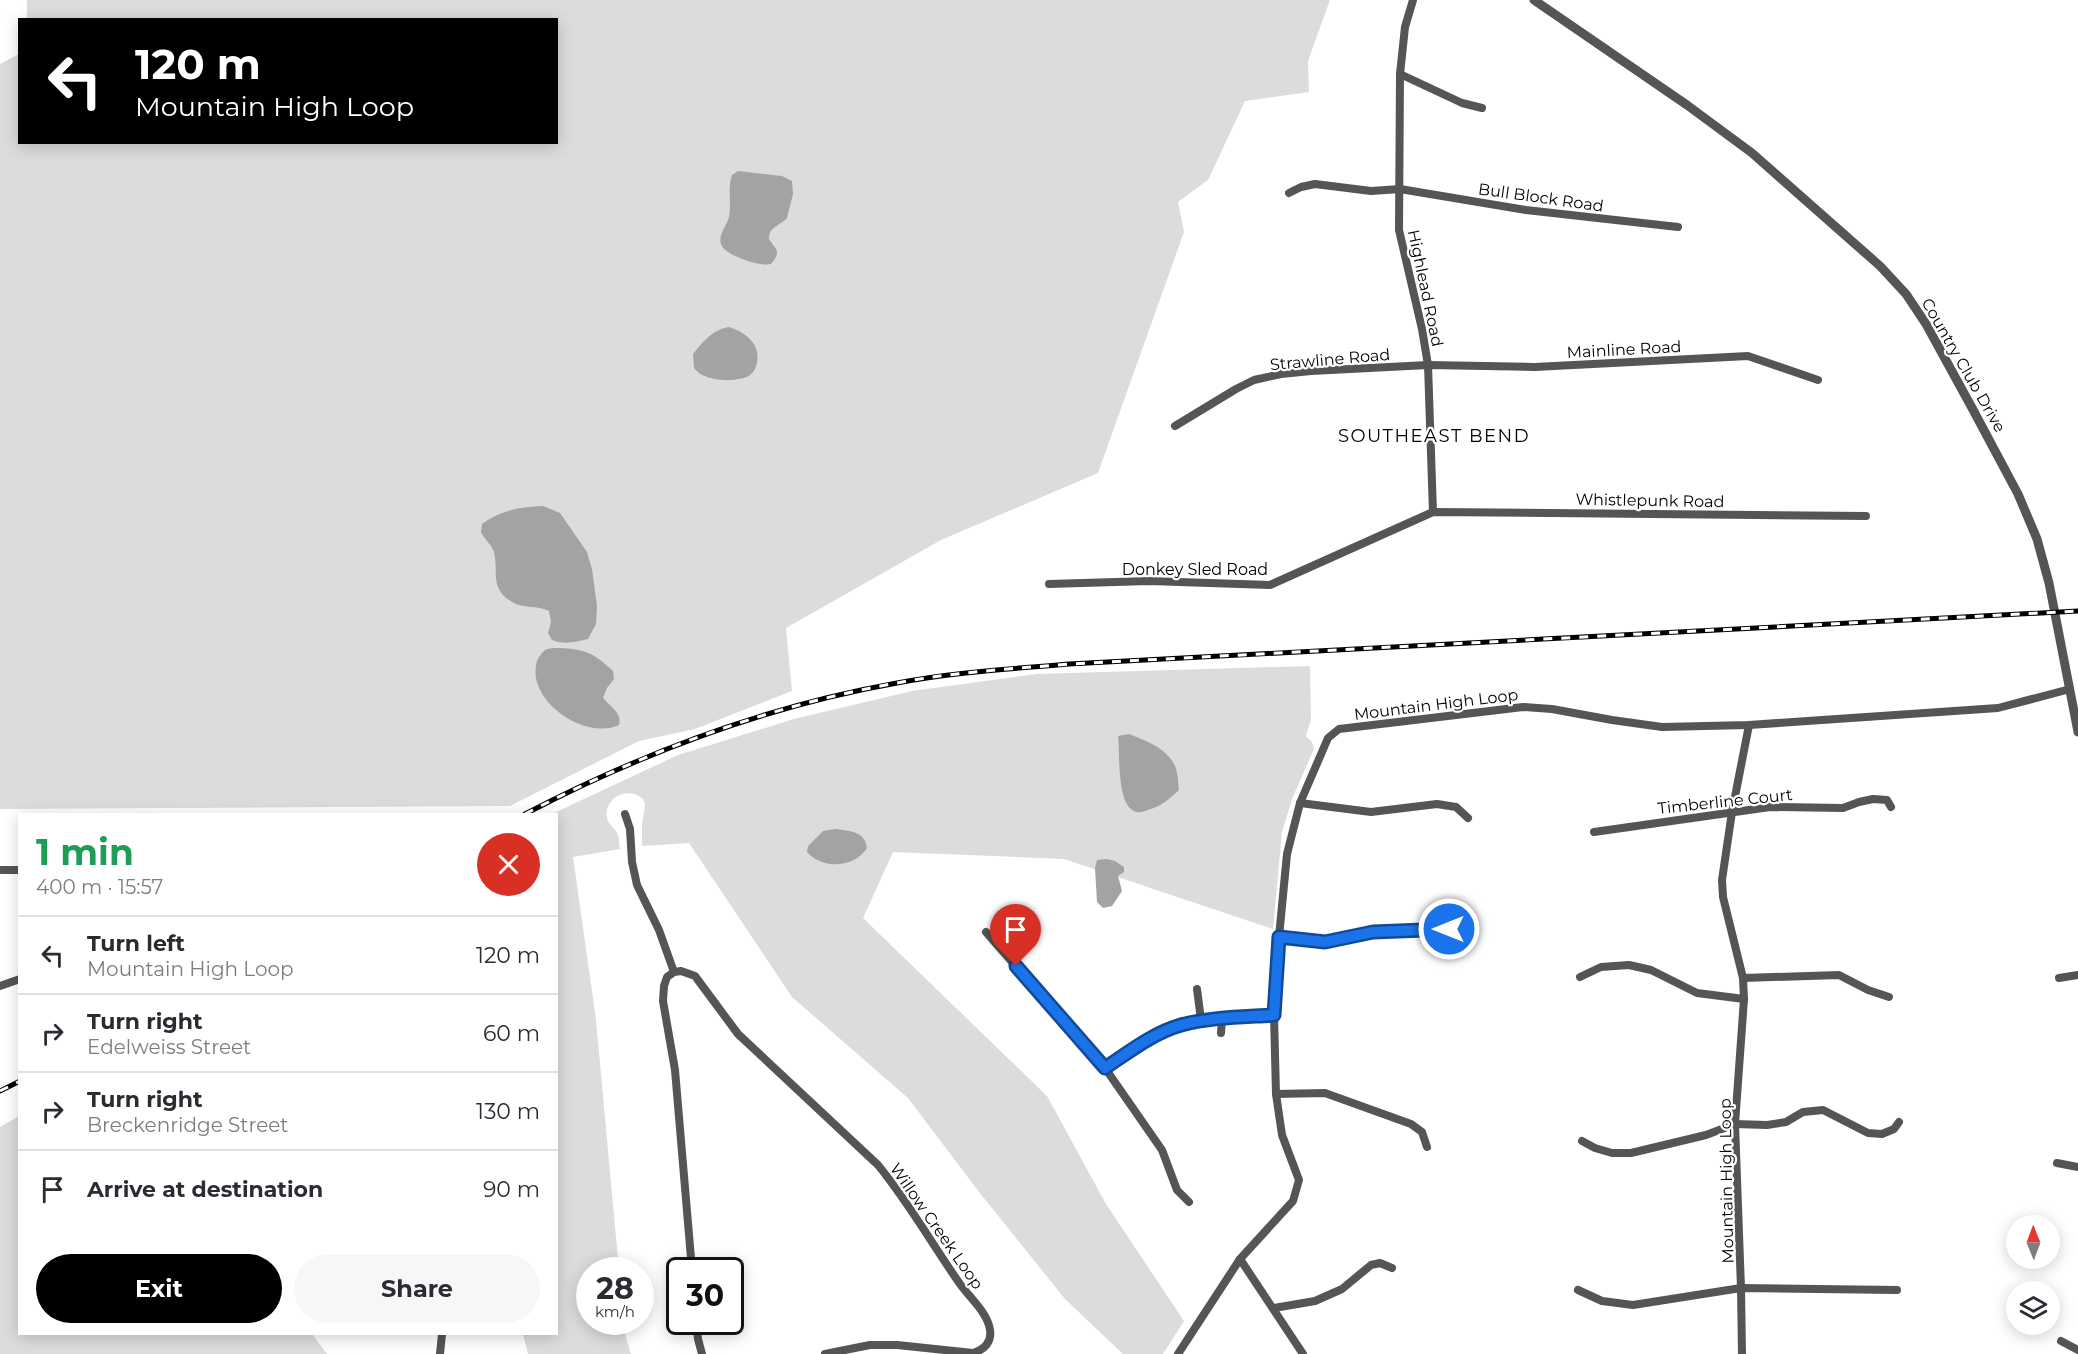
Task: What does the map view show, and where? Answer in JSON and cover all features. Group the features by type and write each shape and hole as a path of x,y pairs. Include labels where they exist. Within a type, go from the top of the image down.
{"street":[{"name":"Highlead Road","path":"1413,0 1405,27 1400,74 1400,230 1428,365 1433,512"},
{"name":"Country Club Drive","path":"1533,0 1687,105 1752,153 1880,267 1905,294 1926,324 2013,484 2037,539 2049,582 2078,732"},
{"path":"1400,74 1462,103 1482,108"},
{"name":"Bull Block Road","path":"1289,193 1315,184 1371,191 1400,189 1526,210 1678,227"},
{"name":"Mainline Road","path":"1428,365 1535,367 1748,356 1818,380"},
{"name":"Strawline Road","path":"1175,426 1254,380 1311,371 1428,365"},
{"name":"Whistlepunk Road","path":"1433,512 1866,516"},
{"name":"Donkey Sled Road","path":"1049,584 1149,581 1270,585 1433,512"},
{"name":"Mountain High Loop","path":"1178,1354 1239,1259 1293,1201 1299,1180 1282,1135 1276,1094 1274,1015 1279,937 1287,854 1300,803 1328,738 1339,729 1523,707 1552,709 1662,727 1749,725 1998,708 2070,689"},
{"name":"Mountain High Loop","path":"1742,1354 1735,1124 1744,999 1743,978 1723,897 1722,880 1732,812 1749,725"},
{"name":"Timberline Court","path":"1594,832 1770,807 1843,808 1859,801 1873,799 1887,800 1891,807"},
{"path":"1300,803 1371,812 1437,804 1456,807 1468,818"},
{"path":"625,814 630,829 632,862 638,885 659,930 674,972 667,977 663,1001 675,1070 691,1257"},
{"path":"0,870 18,870"},
{"path":"1279,937 1325,942 1373,932 1449,929"},
{"path":"986,932 1105,1068 1162,1150 1177,1190 1189,1202"},
{"path":"1580,977 1601,967 1629,965 1651,970 1697,993 1744,999"},
{"name":"Willow Creek Loop","path":"674,972 681,971 695,976 738,1034 878,1165 898,1189 960,1284 988,1321 991,1331 990,1341 986,1347 973,1353 897,1345 870,1345 825,1354"},
{"path":"1743,978 1839,975 1868,990 1888,997"},
{"path":"2059,978 2078,975"},
{"path":"0,986 18,980"},
{"path":"1197,989 1201,1020"},
{"path":"1105,1068 1150,1038 1179,1025 1201,1020 1274,1015"},
{"path":"1221,1033 1222,1018"},
{"path":"1276,1094 1325,1093 1411,1124 1422,1132 1427,1147"},
{"path":"1582,1141 1603,1150 1631,1153 1706,1135 1735,1124 1767,1125 1786,1122 1803,1112 1823,1110 1868,1133 1882,1134 1894,1129 1899,1122"},
{"path":"2056,1163 2078,1167"},
{"path":"1239,1259 1303,1354"},
{"path":"1274,1308 1315,1301 1342,1289 1371,1265 1380,1263 1392,1268"},
{"path":"1578,1290 1602,1301 1633,1305 1741,1288 1897,1290"},
{"path":"440,1354 442,1335"},
{"path":"697,1335 702,1354"},
{"path":"2061,1341 2078,1350"}],"shaded area":[{"path":"27,0 1330,0 1308,61 1309,92 1245,101 1208,180 1178,202 1184,232 1098,473 941,540 786,628 792,691 695,729 639,741 510,806 0,809 0,64 18,55 18,144 558,144 558,18 27,18"},
{"path":"738,171 782,176 792,181 793,194 787,218 769,235 777,253 771,264 759,264 743,259 729,252 721,244 721,237 730,212 732,175"},
{"path":"729,327 741,332 754,345 758,356 755,370 746,377 734,380 715,379 702,375 694,368 693,354 713,333"},
{"path":"543,506 560,513 587,552 592,569 597,606 596,624 588,639 566,643 552,640 548,633 551,622 549,611 512,602 505,597 498,586 494,552 481,532 482,524 496,515 511,510"},
{"path":"576,649 589,653 613,671 614,679 603,698 618,714 619,725 605,728 590,727 561,714 549,703 540,690 536,676 537,661 545,650"},
{"path":"1310,666 1311,719 1306,736 1312,742 1314,749 1292,799 1282,832 1273,929 1064,859 893,852 863,918 1047,1096 1106,1204 1184,1321 1163,1354 1123,1354 1065,1299 979,1192 908,1098 792,997 689,843 642,846 645,805 643,799 629,793 616,797 607,810 607,819 618,835 620,849 573,857 596,1020 618,1257 576,1257 576,1335 626,1335 631,1354 528,1354 523,1335 558,1335 558,813 554,813 678,755 794,719 912,691 1037,674"},
{"path":"1129,734 1149,742 1167,754 1175,766 1177,775 1179,790 1161,804 1141,812 1133,811 1127,803 1121,785 1118,736"},
{"path":"835,829 860,835 866,842 867,848 854,860 838,864 821,862 807,852 808,846 823,831"},
{"path":"1097,860 1115,861 1124,867 1124,872 1118,876 1122,891 1112,906 1103,908 1097,902 1095,868"},
{"path":"18,1117 18,1335 313,1335 327,1354 0,1354 0,1127"}],"railway":[{"path":"527,813 614,771 753,718 848,693 940,676 1069,664 2078,611"},
{"path":"0,1091 18,1082"}],"district":[{"name":"SOUTHEAST BEND","path":"1434,436"}],"route":[{"path":"1016,966 1105,1068 1150,1038 1179,1025 1201,1020 1274,1015 1279,937 1325,942 1373,932 1449,929"}]}
